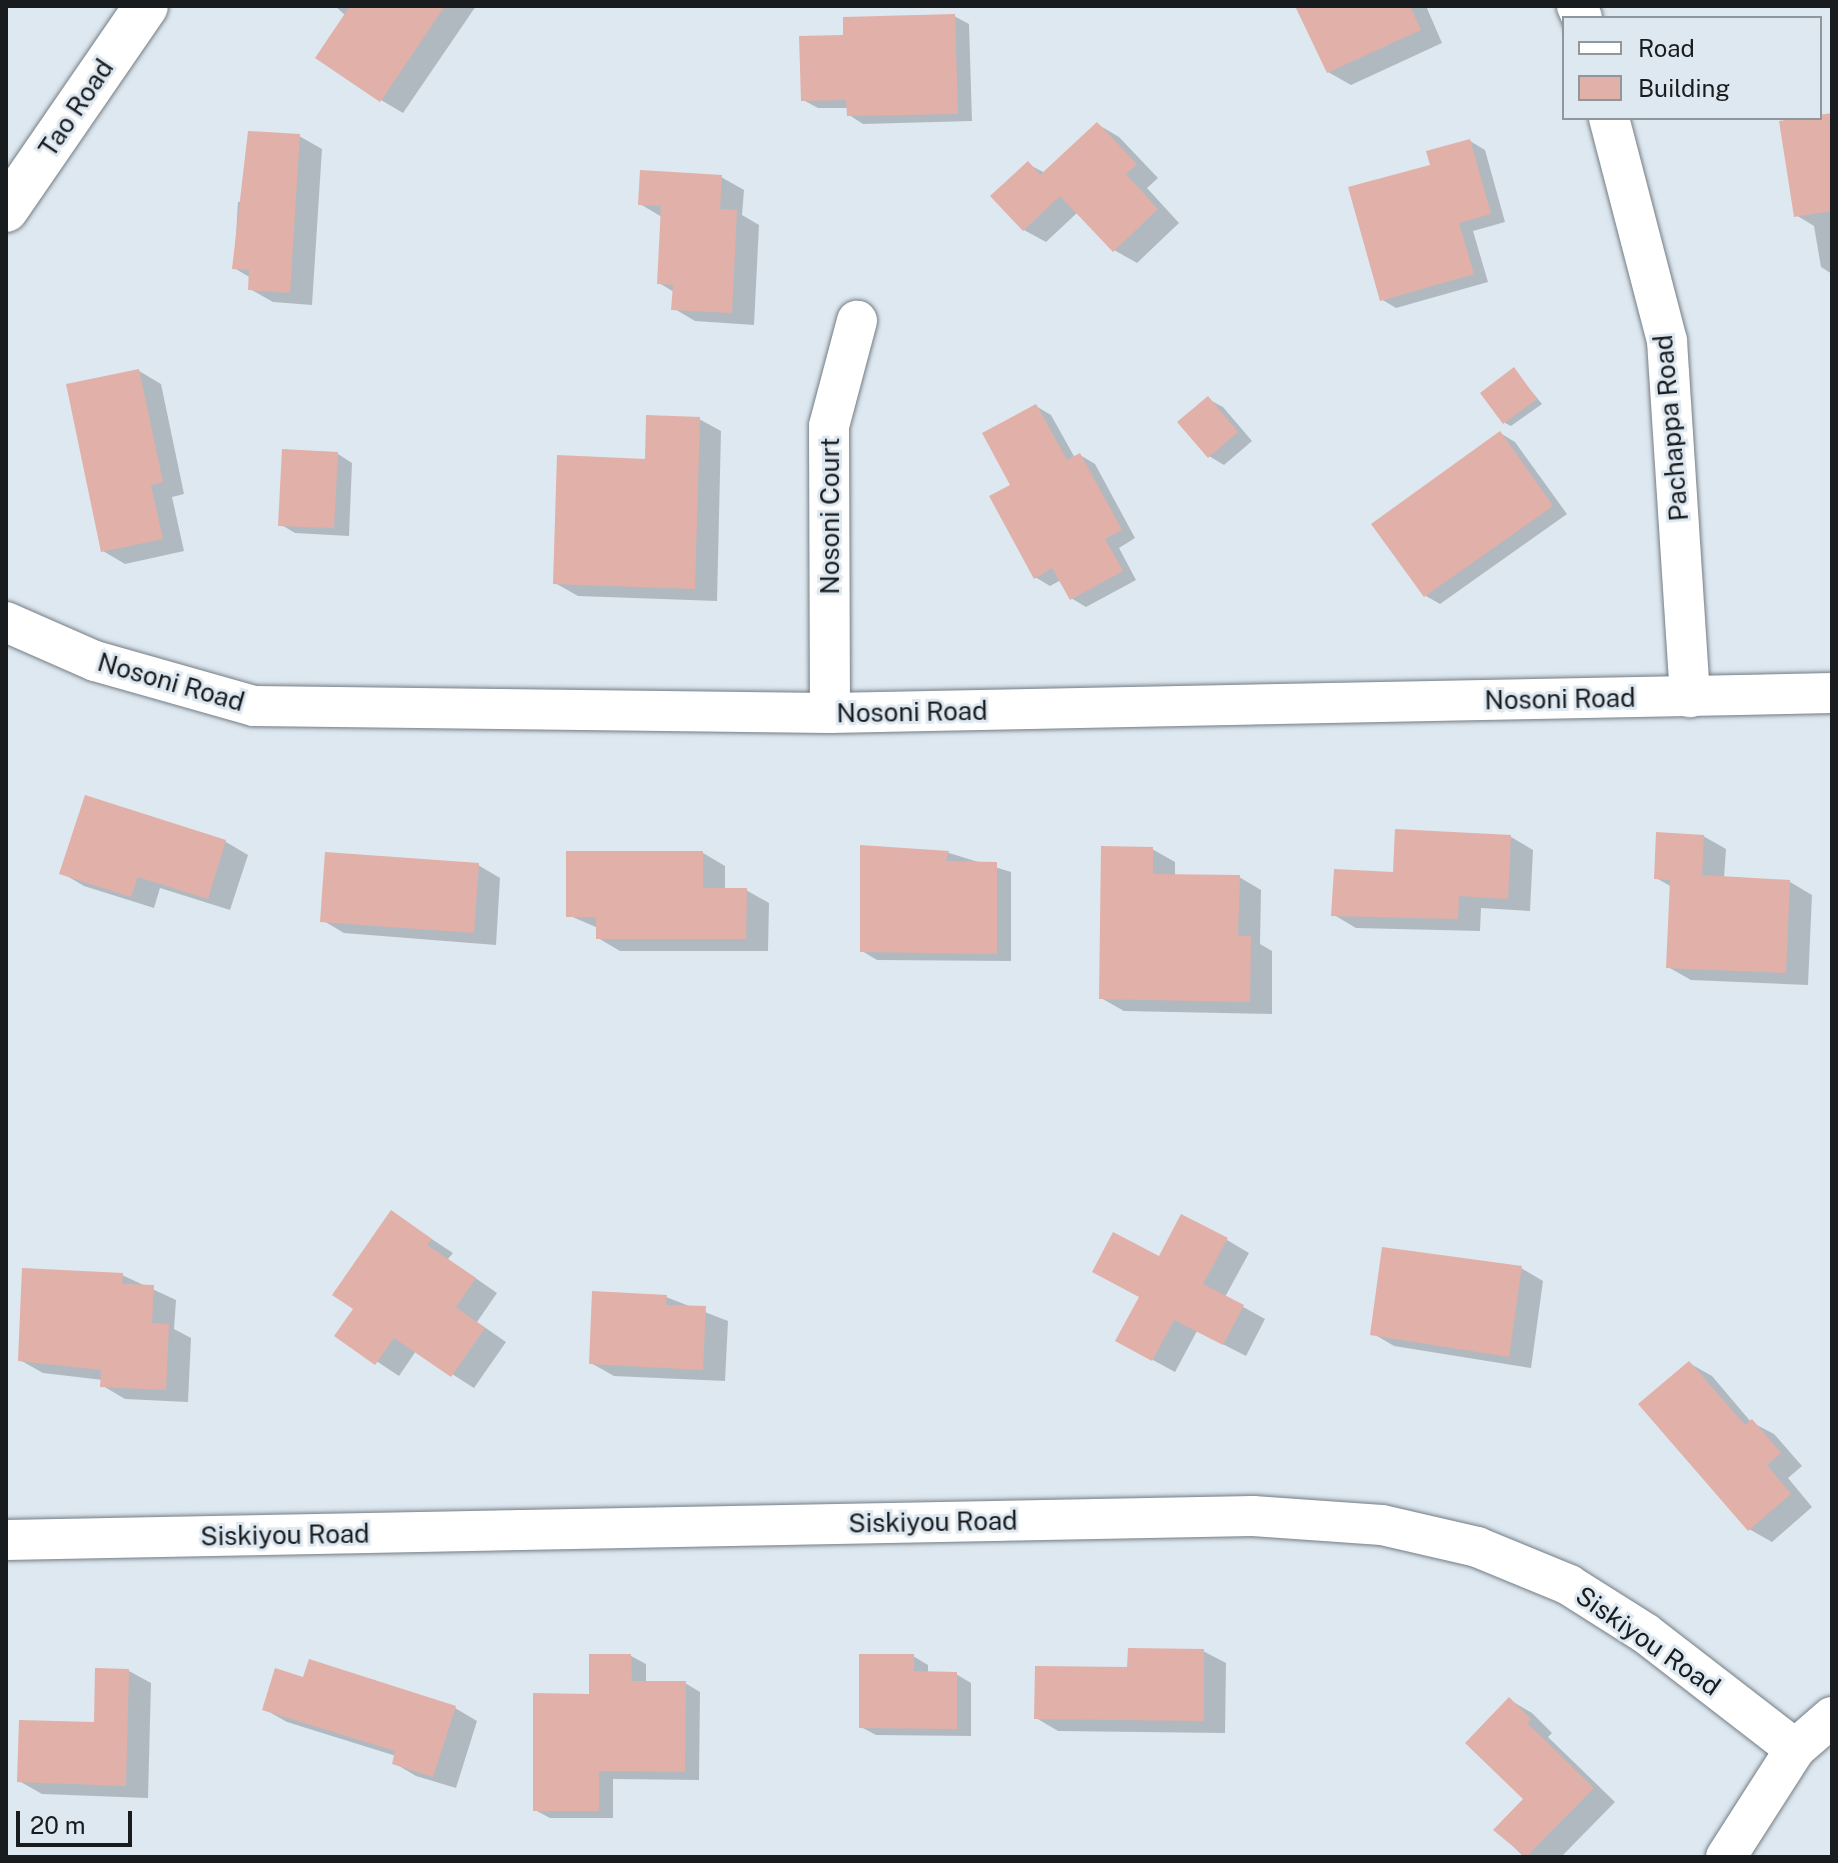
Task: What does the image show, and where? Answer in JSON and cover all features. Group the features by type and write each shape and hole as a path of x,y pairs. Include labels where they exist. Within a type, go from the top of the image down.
{"street":[{"name":"Tao Road","path":"6,210 146,6"},
{"name":"Pachappa Road","path":"1610,120 1667,341 1690,697"},
{"name":"Nosoni Court","path":"830,713 829,426 857,321"},
{"name":"Nosoni Road","path":"6,622 95,661 254,706 830,713 1832,693"},
{"name":"Siskiyou Road","path":"6,1540 1253,1516 1382,1525 1477,1547 1569,1585 1645,1633 1795,1749"},
{"path":"1726,1857 1795,1749 1832,1717"}],"building":[{"path":"350,6 445,6 380,102 315,58"},
{"path":"1295,6 1410,6 1421,30 1327,73"},
{"path":"955,14 958,114 847,116 846,100 801,101 799,36 843,35 843,17"},
{"path":"1832,113 1832,211 1794,217 1779,121 1822,120 1822,115"},
{"path":"1097,122 1137,164 1126,174 1158,209 1113,252 1060,196 1023,231 990,196 1028,161 1040,175"},
{"path":"248,131 300,134 290,293 248,290 249,270 232,269"},
{"path":"1470,139 1491,214 1459,223 1474,274 1380,301 1348,187 1430,165 1426,151"},
{"path":"640,170 722,175 720,209 737,210 732,313 671,310 673,285 657,284 661,206 638,205"},
{"path":"1514,367 1537,399 1503,424 1480,393"},
{"path":"139,369 163,482 151,485 163,539 101,552 66,384"},
{"path":"1208,396 1238,432 1208,458 1177,422"},
{"path":"1036,404 1067,460 1080,453 1122,530 1105,539 1123,571 1070,600 1052,568 1034,579 989,496 1010,485 982,433"},
{"path":"646,415 700,417 695,589 553,584 557,455 645,459"},
{"path":"1500,431 1553,506 1424,597 1371,524"},
{"path":"282,449 338,452 334,528 278,526"},
{"path":"85,795 226,840 208,899 138,877 131,897 59,874"},
{"path":"1395,829 1511,835 1508,899 1459,896 1458,919 1331,916 1334,869 1393,872"},
{"path":"1656,832 1704,835 1702,875 1790,880 1786,973 1666,968 1670,880 1654,879"},
{"path":"860,845 949,851 946,861 997,862 997,954 860,952"},
{"path":"1101,846 1153,847 1153,874 1240,875 1238,936 1251,936 1250,1002 1099,999"},
{"path":"566,851 703,851 703,888 747,888 746,939 596,939 596,917 566,917"},
{"path":"325,852 479,863 474,933 320,922"},
{"path":"391,1210 432,1239 427,1245 476,1278 456,1307 485,1328 451,1377 394,1338 375,1365 334,1336 353,1309 332,1295"},
{"path":"1181,1214 1228,1238 1203,1284 1244,1305 1223,1345 1174,1320 1152,1361 1115,1341 1139,1297 1092,1272 1113,1232 1159,1256"},
{"path":"1382,1247 1522,1266 1509,1357 1370,1335"},
{"path":"22,1268 123,1273 122,1284 154,1285 152,1323 169,1324 166,1390 100,1387 101,1370 18,1361"},
{"path":"592,1291 667,1295 666,1305 706,1306 703,1370 589,1364"},
{"path":"1689,1361 1745,1425 1752,1419 1781,1453 1767,1465 1791,1494 1748,1531 1638,1404"},
{"path":"1128,1648 1204,1649 1204,1721 1034,1719 1035,1666 1127,1667"},
{"path":"589,1654 631,1654 632,1681 686,1681 685,1772 599,1771 599,1811 533,1811 533,1693 589,1694"},
{"path":"859,1654 914,1654 914,1671 957,1672 957,1729 859,1728"},
{"path":"309,1659 456,1706 433,1777 392,1764 395,1751 262,1710 275,1668 303,1677"},
{"path":"95,1668 129,1669 126,1786 17,1782 19,1720 94,1722"},
{"path":"1509,1697 1531,1719 1527,1723 1594,1788 1526,1857 1493,1830 1523,1799 1465,1743"}]}
